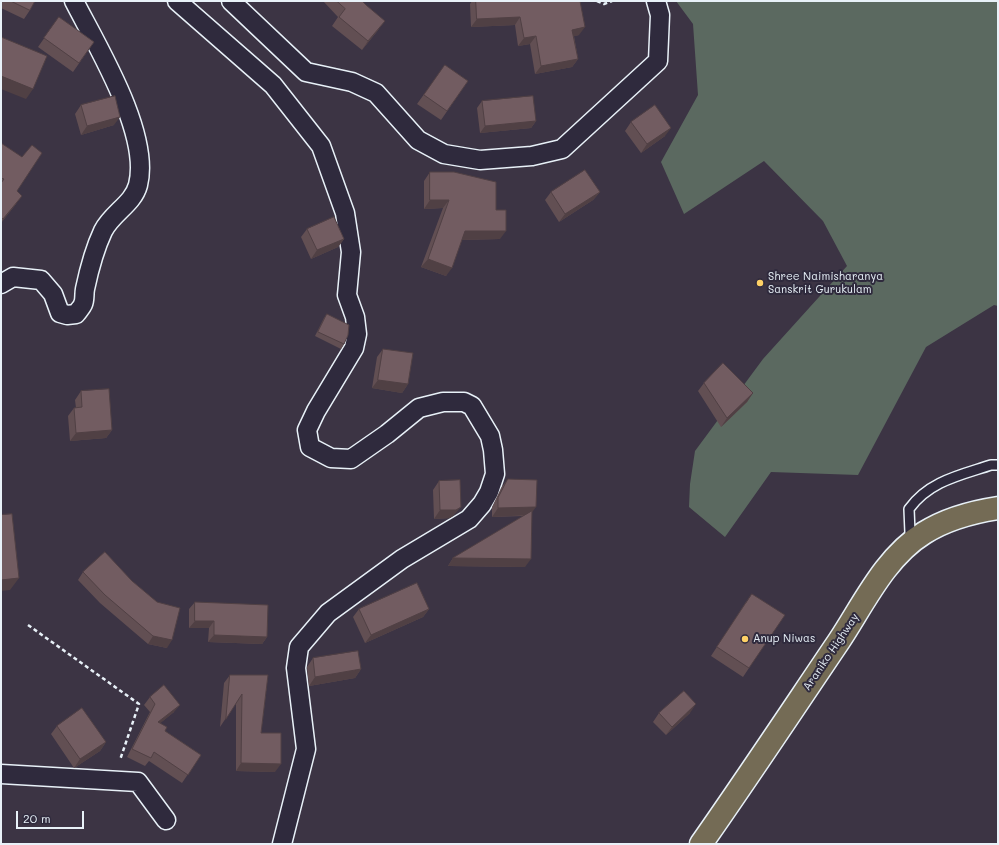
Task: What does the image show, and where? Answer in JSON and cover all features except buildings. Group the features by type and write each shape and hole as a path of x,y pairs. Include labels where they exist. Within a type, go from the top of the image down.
{"highway":[{"name":"Araniko Highway","path":"701,844 872,589 902,550 924,533 943,523 971,512 998,508"}],"street":[{"path":"1,284 13,277 41,280 53,294 60,313 67,315 76,314 83,304 85,289 94,256 104,230 114,214 132,199 138,185 140,152 120,90 74,1"},
{"path":"178,1 273,85 321,146 345,213 351,252 347,295 355,317 357,334 354,348 316,411 307,430 310,447 331,458 351,460 387,434 419,408 443,402 464,402 472,406 490,436 493,450 495,474 489,492 482,504 469,518 402,559 328,613 299,647 296,668 306,749 282,844"},
{"path":"231,1 306,72 352,82 376,93 418,140 444,154 480,160 532,156 562,149 658,61 660,15 656,1"},
{"path":"1,774 138,782 166,820"}],"lane":[{"path":"914,541 910,532 909,509 914,502 932,486 961,474 991,465 998,465"}],"path":[{"path":"597,1 604,4 612,1"},
{"path":"28,625 139,704 120,760 138,782"}],"shaded area":[{"path":"676,1 998,1 998,306 994,305 926,347 858,475 771,472 725,537 689,507 690,484 695,451 763,359 847,266 823,221 764,161 684,214 661,162 698,95 693,24"}],"place":[{"name":"Shree Naimisharanya Sanskrit Gurukulam","path":"760,283"},
{"name":"Anup Niwas","path":"745,639"}]}
